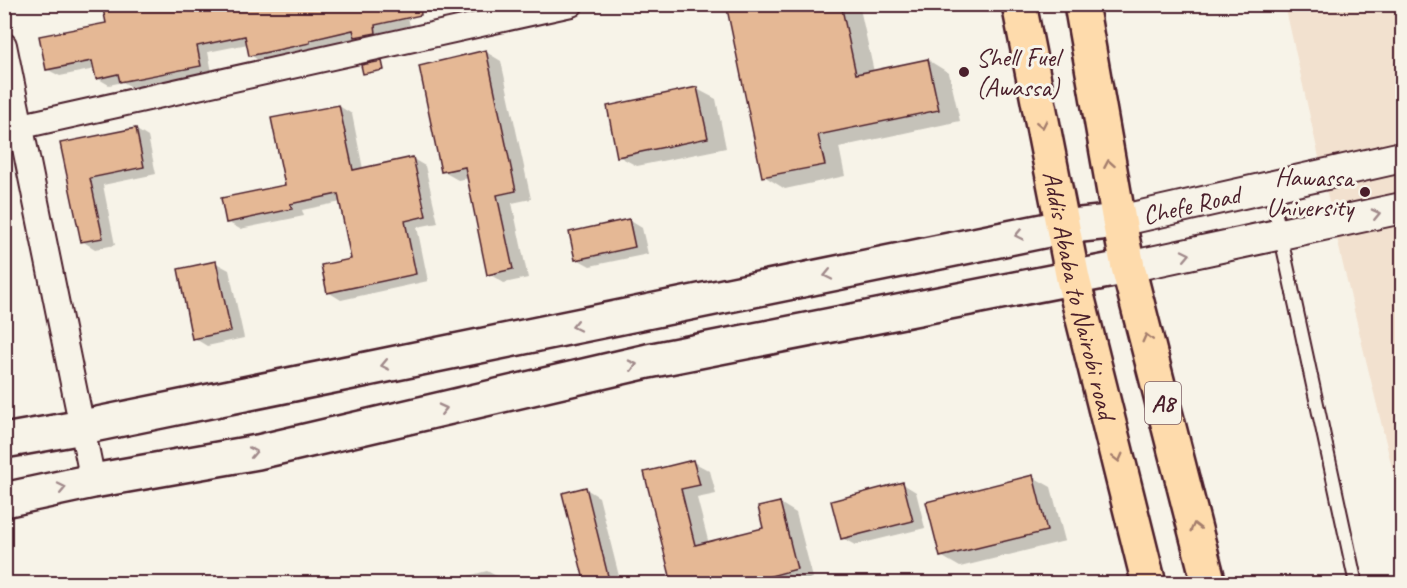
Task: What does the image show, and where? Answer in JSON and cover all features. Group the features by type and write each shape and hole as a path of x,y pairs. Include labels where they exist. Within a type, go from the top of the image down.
{"highway":[{"name":"Addis Ababa to Nairobi road","path":"1019,4 1073,279 1149,584"},
{"name":"Addis Ababa to Nairobi road","path":"1081,4 1128,267 1209,584"}],"main road":[{"path":"4,441 83,427 1062,227 1119,221"},
{"path":"4,500 93,481 258,452 648,362 1128,267"}],"street":[{"path":"12,128 527,9 571,4"},
{"path":"4,45 12,128 83,427 93,481"},
{"name":"Chefe Road","path":"1119,221 1402,158"},
{"name":"Chefe Road","path":"1128,267 1402,208"}],"lane":[{"path":"1270,187 1356,584"}],"shaded area":[{"name":"Hawassa University","path":"1285,5 1402,5 1402,509 1343,265"}],"building":[{"path":"102,4 420,4 421,15 375,25 376,33 355,37 353,30 310,40 310,43 249,56 245,36 197,46 201,66 120,82 118,74 96,79 92,61 46,70 39,36 106,23"},
{"path":"726,4 841,4 856,74 928,59 939,110 818,135 825,165 762,177"},
{"path":"486,50 516,191 497,195 513,269 487,275 465,167 441,172 419,66"},
{"path":"382,61 384,70 363,74 361,65"},
{"path":"697,87 708,138 617,157 607,106"},
{"path":"339,105 353,170 413,157 426,216 405,221 416,274 327,293 321,265 351,259 338,194 290,204 292,209 226,223 221,198 285,185 271,118"},
{"path":"136,128 144,167 90,178 103,238 81,242 60,143"},
{"path":"629,219 635,247 575,260 569,232"},
{"path":"216,261 231,331 192,339 178,269"},
{"path":"693,460 700,485 681,489 695,545 763,528 758,507 780,502 797,569 741,584 672,584 644,472"},
{"path":"1033,475 1047,531 940,557 926,502"},
{"path":"903,482 913,521 841,539 831,501"},
{"path":"586,487 610,584 585,584 562,493"}],"place":[{"name":"Shell Fuel (Awassa)","path":"964,72"},
{"name":"Hawassa University","path":"1365,192"}]}
